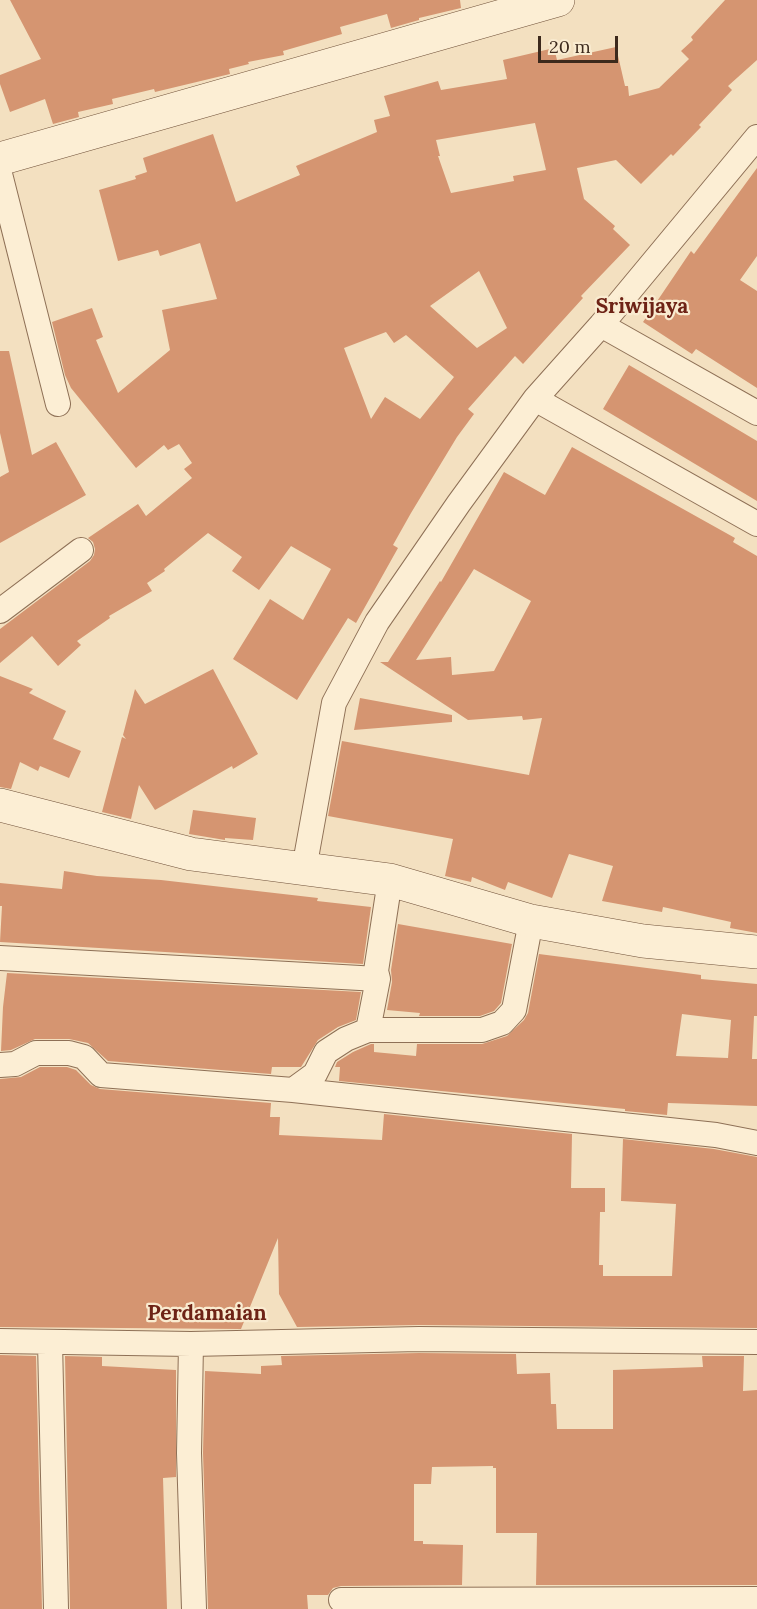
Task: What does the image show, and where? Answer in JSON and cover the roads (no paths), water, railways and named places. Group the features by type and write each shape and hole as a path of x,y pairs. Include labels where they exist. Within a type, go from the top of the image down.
{"street":[{"path":"0,159 558,0"},
{"path":"304,868 334,703 377,622 459,503 535,399 601,325 757,137"},
{"path":"0,174 58,404"},
{"path":"601,325 757,413"},
{"path":"535,399 757,524"},
{"path":"0,611 81,550"},
{"path":"0,805 191,854 390,880 531,921 643,941 757,952"},
{"path":"368,1030 378,979 376,971 390,880"},
{"path":"293,1090 315,1074 326,1052 346,1039 368,1030 482,1030 502,1023 514,1010 531,921"},
{"path":"0,957 378,979"},
{"path":"0,1065 15,1064 36,1053 69,1053 84,1057 101,1075 293,1090 716,1135 757,1143"},
{"path":"0,1341 191,1344 419,1340 757,1342"},
{"path":"50,1342 56,1609"},
{"path":"191,1344 189,1453 194,1609"},
{"path":"341,1600 757,1599"}],"district":[{"name":"Sriwijaya","path":"642,307"},
{"name":"Perdamaian","path":"207,1314"}]}
